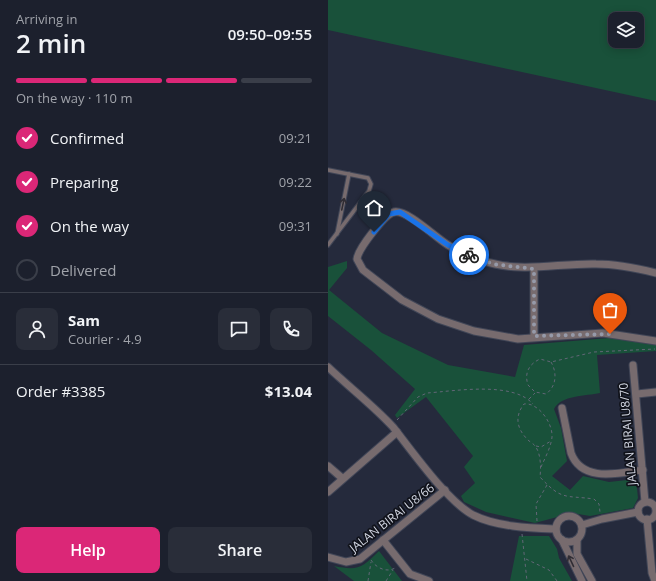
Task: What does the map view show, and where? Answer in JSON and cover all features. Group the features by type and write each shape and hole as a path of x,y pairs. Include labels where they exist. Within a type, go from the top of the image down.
{"street":[{"path":"656,272 596,264 534,269 493,264 480,260 448,245 400,212 389,214 359,252 357,259 363,270 402,300 438,319 474,331 518,339 534,336 603,333 656,342"},
{"path":"534,269 534,336"},
{"name":"JALAN BIRAI U8/70","path":"633,365 637,394 645,502"},
{"name":"JALAN BIRAI U8/66","path":"328,367 394,429 445,490 462,507 473,515 507,524 556,529"},
{"path":"637,394 656,392"},
{"path":"562,408 571,453 580,466 591,472 608,475 643,470"},
{"path":"328,492 394,429"},
{"path":"328,466 342,478"},
{"name":"JALAN BIRAI U8/66","path":"328,557 351,562 360,558 445,490"},
{"path":"654,515 641,517 638,512 640,505 645,502 652,503 654,515 652,574 655,581"},
{"path":"582,526 602,519 638,512"},
{"path":"562,540 571,542 577,540 581,535 582,526 577,518 566,516 559,521 556,529 582,581"},
{"path":"383,540 410,574 429,581"},
{"path":"577,540 577,554 592,581"}],"lane":[{"path":"328,170 368,178 371,182 371,187 328,245"},
{"path":"336,235 349,174"}],"path":[{"path":"551,362 555,375 553,387 546,394 535,392 528,385 527,372 535,361 540,359 551,362 594,352 656,348"},
{"path":"394,429 416,400 427,393 486,390 520,394 533,404 549,424 552,438 541,467 540,477 547,485 559,494 566,497 589,499 597,502 602,519"},
{"path":"529,400 535,392"},
{"path":"533,404 524,404 517,414 517,422 522,433 536,446 541,467"},
{"path":"536,446 541,447 546,445 552,438"},
{"path":"538,528 536,504 547,485"},
{"path":"521,526 527,581"},
{"path":"368,581 371,562 369,552"},
{"path":"525,559 549,570 557,581"},
{"path":"371,562 382,569 393,569"},
{"path":"386,581 393,569 400,563"}],"green space":[{"path":"328,0 656,0 656,101 328,30"},
{"path":"347,261 347,268 329,290 382,333 448,365 515,377 524,345 609,338 656,345 656,351 597,355 600,393 562,401 557,404 554,409 561,428 567,461 552,476 570,490 583,476 609,482 636,479 638,498 633,508 590,516 572,513 535,523 486,512 464,502 461,496 475,483 464,467 473,456 426,397 397,418 395,415 415,389 371,350 328,316 328,267"},
{"path":"519,536 549,536 557,549 559,558 572,581 510,581"},
{"path":"379,551 402,581 354,581 334,566 349,568 359,567 364,565"}],"way so far":[{"path":"469,255 493,264 534,269 534,336 594,333 610,334"}],"route":[{"path":"374,232 389,214 400,212 448,245 469,255"}]}
